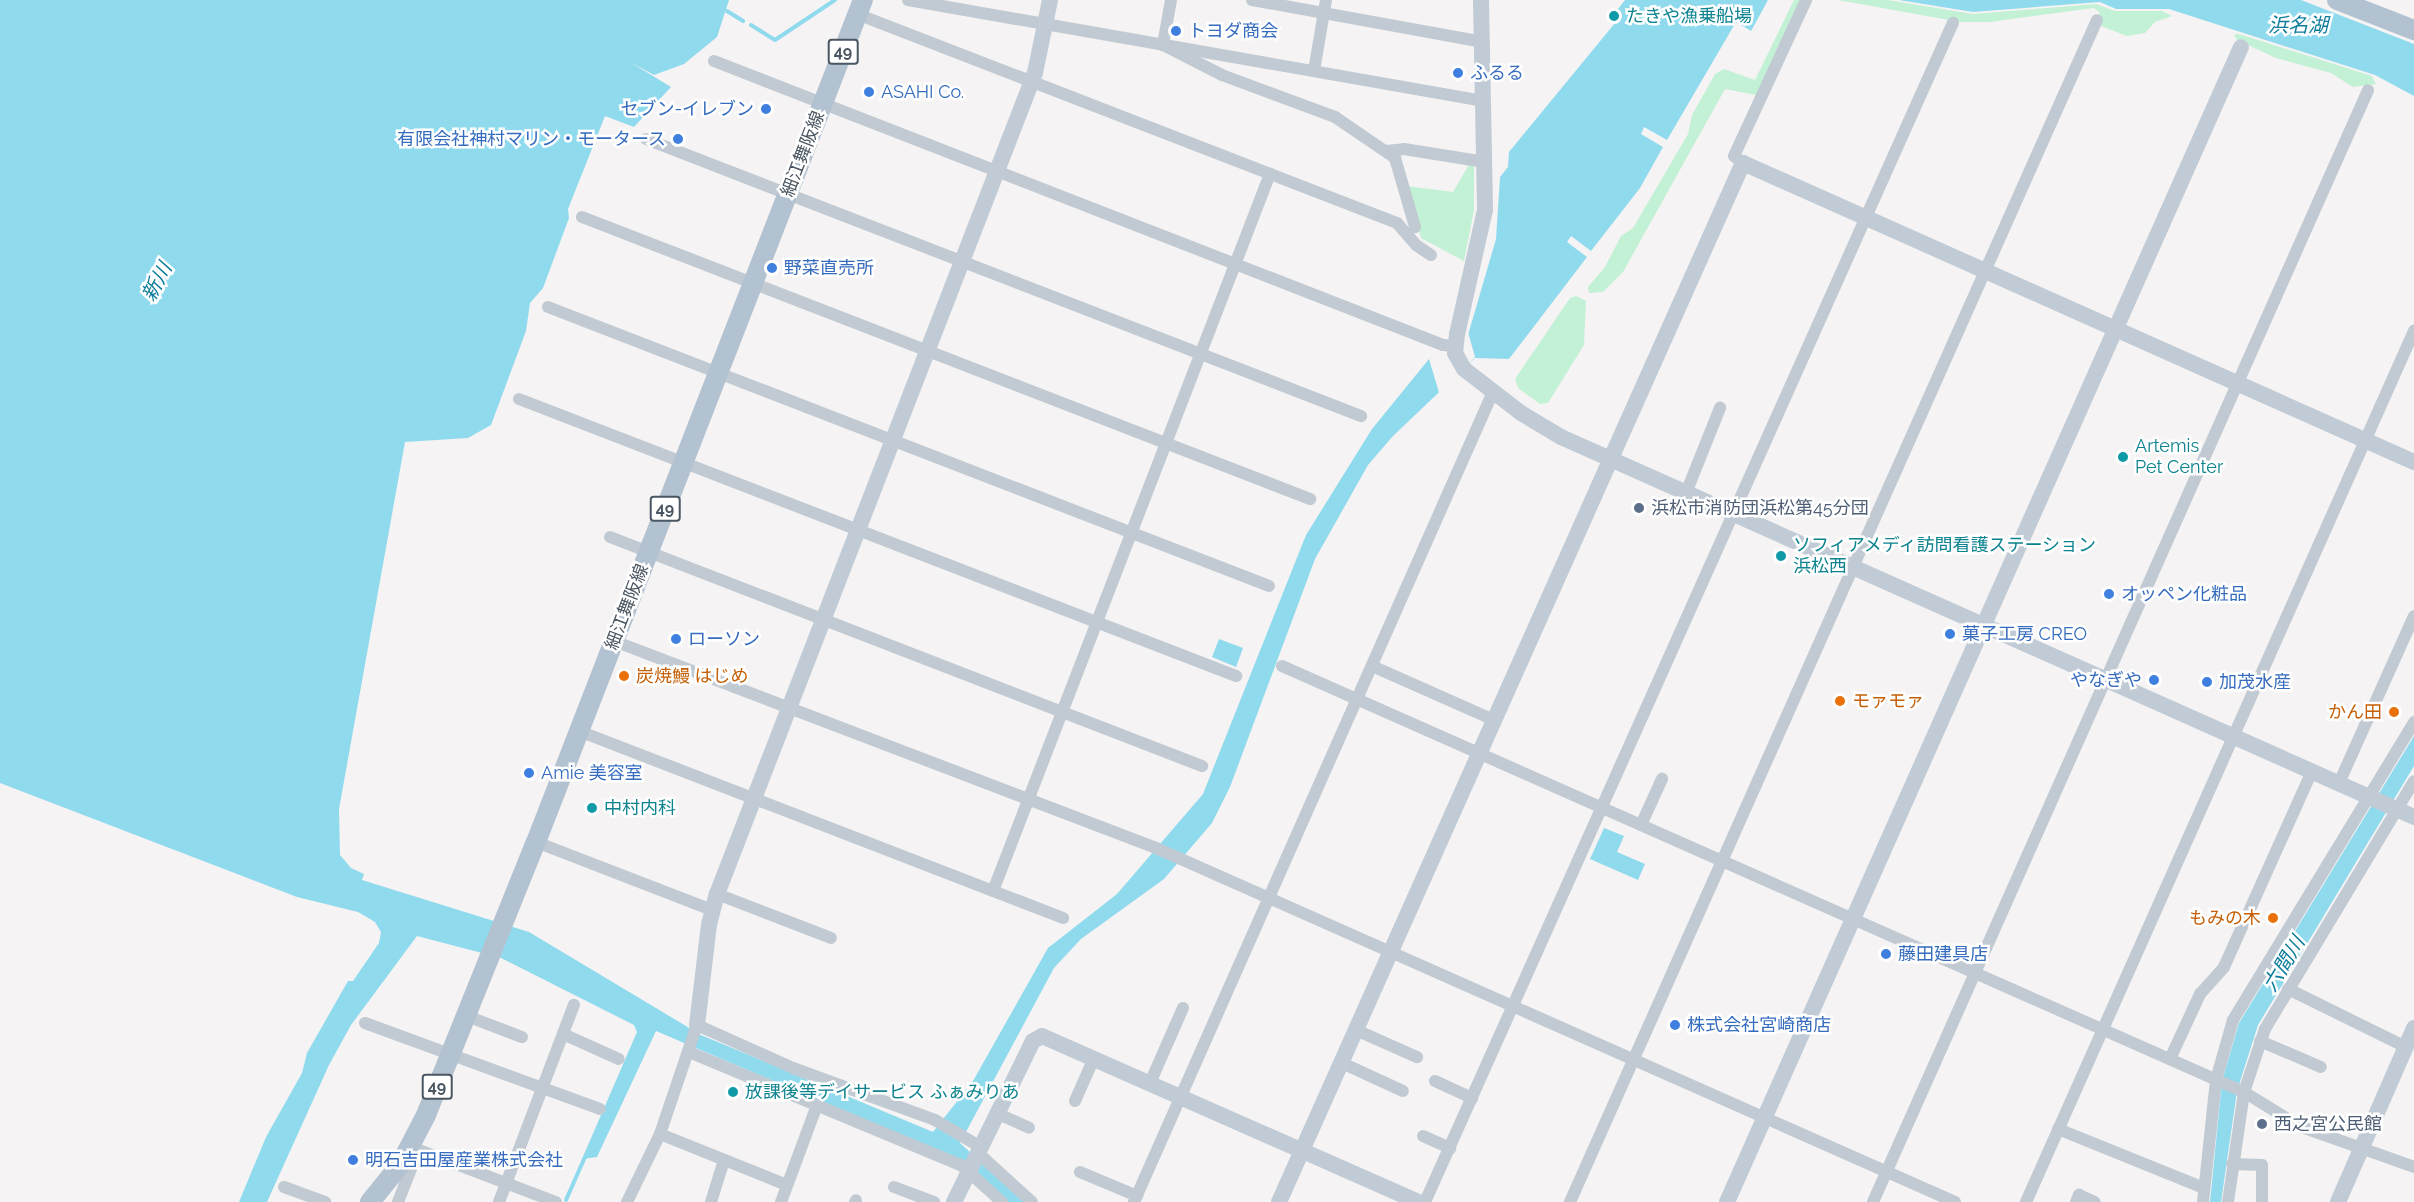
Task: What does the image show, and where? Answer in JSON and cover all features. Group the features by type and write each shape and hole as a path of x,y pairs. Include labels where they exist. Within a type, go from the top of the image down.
{"main road":[{"path":"2337,0 2414,30"},
{"name":"細江舞阪線","path":"370,1202 414,1149 464,1015 536,842 860,7"}],"street":[{"path":"908,0 1484,101"},
{"path":"627,1202 660,1134 697,1028 712,910 717,894 1032,82 1050,0"},
{"path":"1163,45 1171,0"},
{"path":"1252,0 1482,42"},
{"path":"1314,71 1326,0"},
{"path":"1481,0 1485,162 1482,237 1452,340 1458,361 1464,369 1550,431 2414,817"},
{"path":"1806,0 1734,156 1743,163 2414,462"},
{"path":"860,7 1032,82 1397,223 1416,245 1431,255"},
{"path":"1570,1202 2097,20"},
{"path":"1425,1202 1953,23"},
{"path":"1163,45 1222,75 1335,117 1386,151 1395,158 1415,226"},
{"path":"1727,1202 2241,47"},
{"path":"714,62 1235,263 1452,340"},
{"path":"1873,1202 2368,90"},
{"path":"646,139 1361,416"},
{"path":"1386,151 1404,149 1485,162"},
{"path":"1279,1202 1743,163"},
{"path":"993,891 1270,174"},
{"path":"582,217 1310,498"},
{"path":"548,307 1269,586"},
{"path":"2026,1202 2414,331"},
{"path":"1080,1172 1136,1199 1493,392"},
{"path":"519,399 1236,676"},
{"path":"1686,493 1720,408"},
{"path":"610,537 1202,766"},
{"path":"2339,783 2414,616"},
{"path":"614,641 1156,848 1955,1202"},
{"path":"1282,666 2218,1080 2242,1091 2293,1123 2361,1151 2414,1167"},
{"path":"1372,666 1494,720"},
{"path":"2203,1202 2225,1039 2238,1011 2371,797 2414,722"},
{"path":"579,731 1063,918"},
{"path":"2170,1059 2200,994 2224,967 2312,771"},
{"path":"1641,825 1662,779"},
{"path":"2228,1202 2242,1091 2260,1041 2288,989 2395,808 2414,781"},
{"path":"536,842 712,910"},
{"path":"717,894 831,938"},
{"path":"2288,989 2406,1047"},
{"path":"499,1202 574,1005"},
{"path":"1150,1083 1183,1008"},
{"path":"464,1015 522,1037"},
{"path":"365,1023 600,1109"},
{"path":"697,1028 793,1068 938,1121 972,1156 1032,1202"},
{"path":"2338,1202 2414,1028"},
{"path":"1356,1030 1418,1057"},
{"path":"563,1034 619,1059"},
{"path":"954,1202 972,1156 1036,1037 1047,1037 1418,1202"},
{"path":"2260,1041 2321,1067"},
{"path":"689,1050 961,1165 972,1156"},
{"path":"1075,1101 1094,1058"},
{"path":"1342,1063 1403,1090"},
{"path":"1435,1081 1472,1098"},
{"path":"781,1202 817,1106"},
{"path":"996,1113 1029,1128"},
{"path":"2058,1129 2204,1188"},
{"path":"660,1134 787,1185"},
{"path":"1422,1136 1450,1148"},
{"path":"398,1202 414,1149 556,1202"},
{"path":"972,1156 1002,1202"},
{"path":"711,1202 724,1160"},
{"path":"2232,1164 2262,1165 2262,1202"},
{"path":"284,1187 325,1202"},
{"path":"894,1187 934,1202"},
{"path":"2076,1202 2079,1195 2095,1202"}],"green space":[{"path":"1794,0 1802,0 1756,95 1725,89 1623,272 1603,292 1589,293 1588,287 1605,267 1621,236 1633,228 1688,134 1692,115 1715,74 1724,69 1755,80"},
{"path":"1838,0 1888,0 1973,14 2096,4 2115,11 2162,11 2172,16 2155,22 2145,33 2127,36 2101,26 2099,12 2094,8 1990,22 1960,22"},
{"path":"2239,34 2372,76 2376,84 2353,87 2331,73 2276,58 2237,40 2234,35"},
{"path":"1470,163 1474,164 1474,210 1464,261 1421,238 1406,186 1453,192"},
{"path":"1576,296 1586,301 1584,345 1548,403 1540,404 1518,388 1515,379 1570,298"}],"water":[{"name":"新川","path":"0,0 729,0 717,37 684,64 654,75 630,62 671,87 634,127 605,116 568,209 569,218 543,288 530,303 526,331 491,425 468,438 405,442 339,809 340,855 351,868 364,874 362,880 529,932 701,1035 933,1132 973,1081 1048,948 1117,894 1203,794 1306,535 1372,429 1429,359 1468,335 1496,239 1500,177 1508,167 1509,152 1615,23 1618,9 1625,0 1768,0 1751,31 1736,22 1667,140 1644,127 1641,134 1663,147 1640,188 1591,251 1571,236 1567,242 1587,257 1509,359 1475,358 1393,436 1368,465 1315,559 1230,787 1212,823 1164,879 1081,939 1054,968 960,1143 1025,1202 1008,1202 962,1161 656,1031 597,1157 582,1159 637,1032 634,1025 501,958 417,936 351,1025 329,1065 267,1202 239,1202 266,1137 302,1073 307,1053 348,981 353,981 379,943 381,932 375,922 358,912 297,897 0,783"},
{"name":"浜名湖","path":"1899,0 2301,0 2414,44 2414,96 2375,75 2169,9 2116,9 2100,2 1973,12"},
{"path":"1219,639 1243,648 1236,667 1212,657"},
{"name":"六間川","path":"2414,736 2414,766 2258,1025 2237,1091 2221,1202 2210,1202 2222,1081 2239,1023"},
{"path":"1604,828 1624,836 1617,852 1645,864 1638,880 1590,859"}],"pier":[{"path":"1474,313 1468,332 1475,357 1440,396 1429,359 1465,333"}],"waterway":[{"path":"751,25 775,40 835,0"},
{"path":"727,11 743,21"},
{"path":"566,1200 585,1157"}],"place":[{"name":"たきや漁乗船場","path":"1614,16"},
{"name":"トヨダ商会","path":"1176,31"},
{"name":"ふるる","path":"1458,73"},
{"name":"ASAHI Co.","path":"869,92"},
{"name":"セブン-イレブン","path":"766,109"},
{"name":"有限会社神村マリン・モータース","path":"678,139"},
{"name":"野菜直売所","path":"772,268"},
{"name":"Artemis Pet Center","path":"2123,457"},
{"name":"浜松市消防団浜松第45分団","path":"1639,508"},
{"name":"ソフィアメディ訪問看護ステーション 浜松西","path":"1781,556"},
{"name":"オッペン化粧品","path":"2109,594"},
{"name":"菓子工房 CREO","path":"1950,634"},
{"name":"ローソン","path":"676,639"},
{"name":"炭焼鰻 はじめ","path":"624,676"},
{"name":"やなぎや","path":"2154,680"},
{"name":"加茂水産","path":"2207,682"},
{"name":"モァモァ","path":"1840,701"},
{"name":"かん田","path":"2394,712"},
{"name":"Amie 美容室","path":"529,773"},
{"name":"中村内科","path":"592,808"},
{"name":"もみの木","path":"2273,918"},
{"name":"藤田建具店","path":"1886,954"},
{"name":"株式会社宮崎商店","path":"1675,1025"},
{"name":"放課後等デイサービス ふぁみりあ","path":"733,1092"},
{"name":"西之宮公民館","path":"2262,1124"},
{"name":"明石吉田屋産業株式会社","path":"353,1160"}]}
